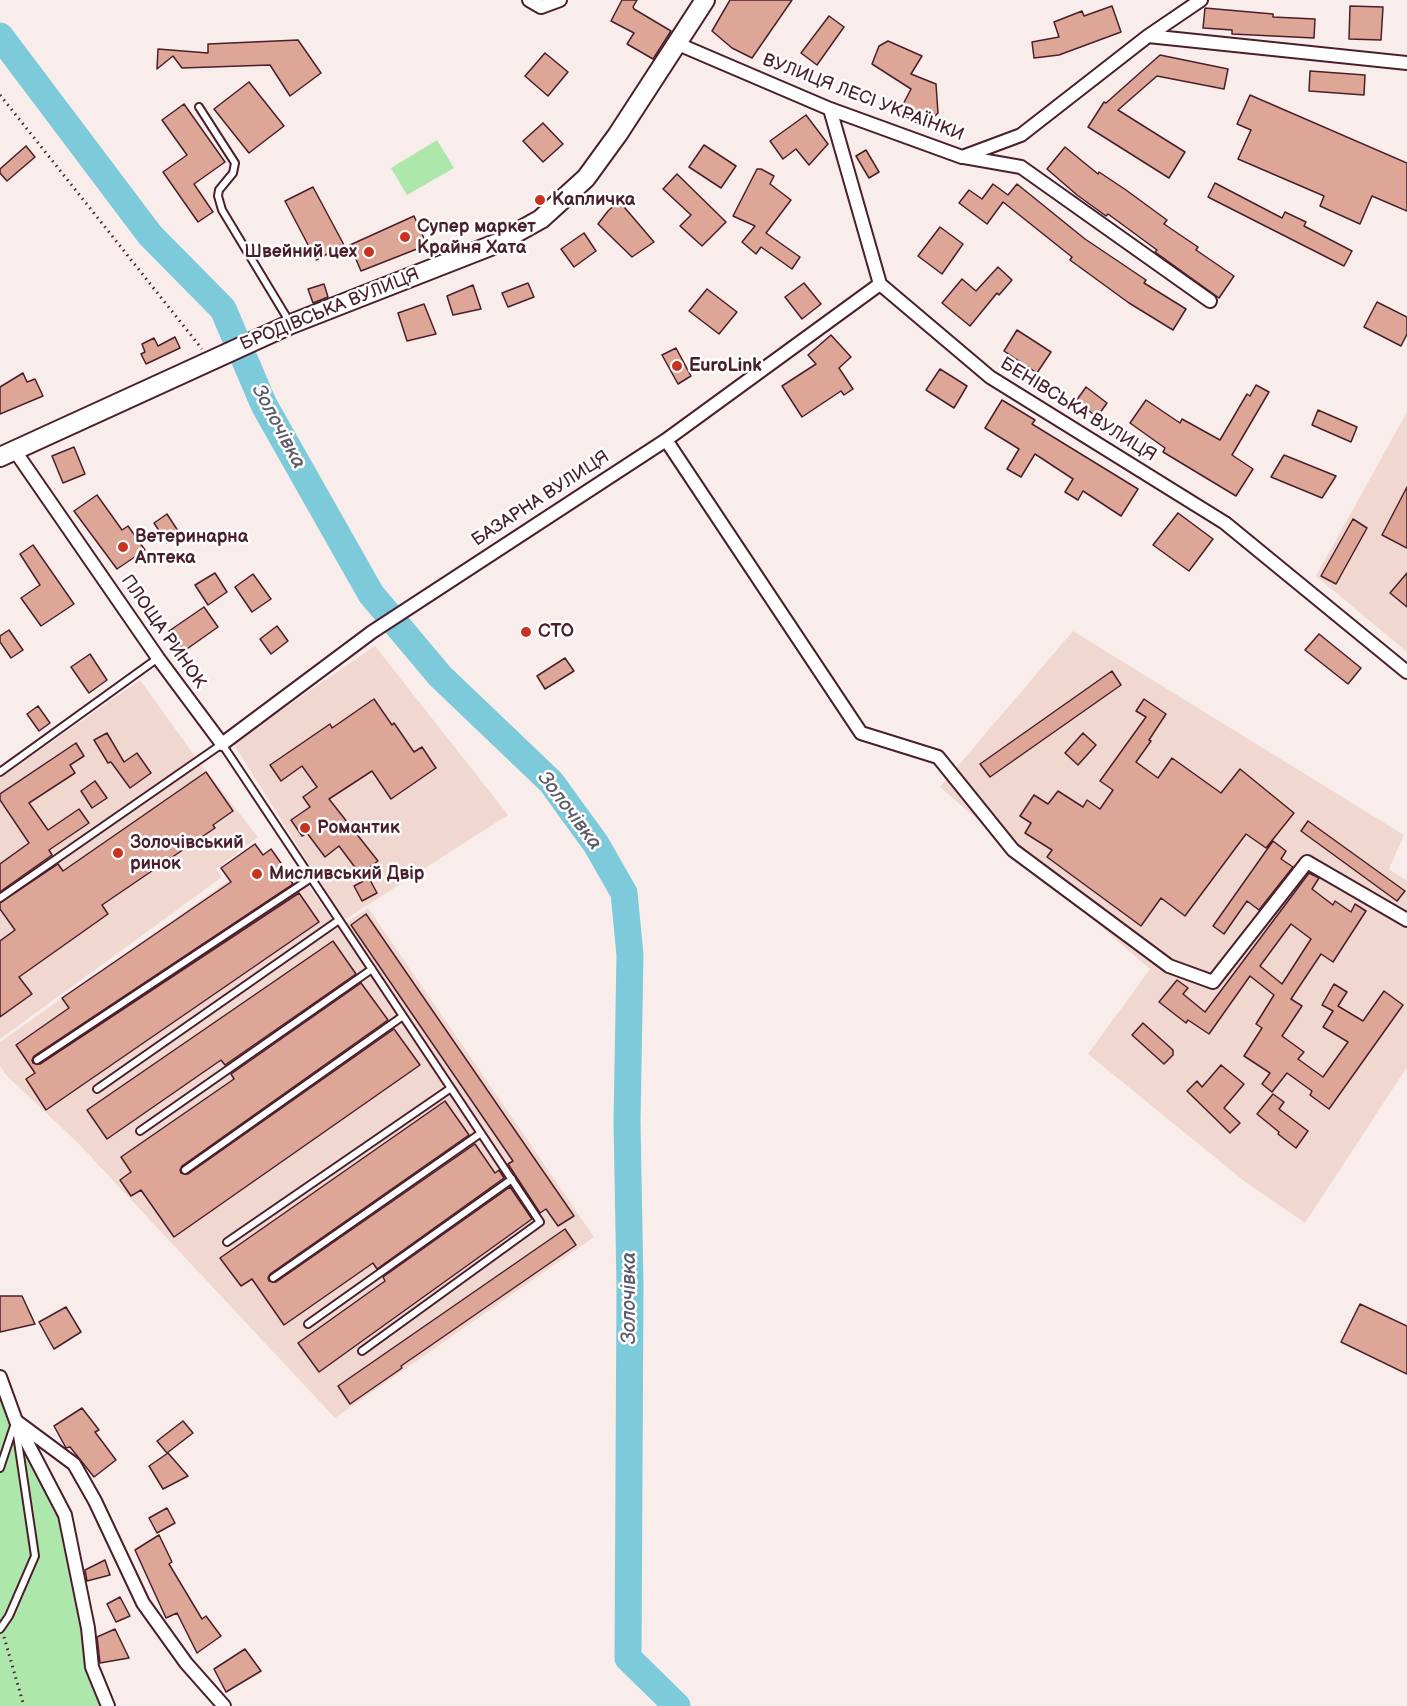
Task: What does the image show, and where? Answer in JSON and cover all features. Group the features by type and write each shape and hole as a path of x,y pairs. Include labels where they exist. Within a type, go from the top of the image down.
{"street":[{"path":"529,0 541,7 560,0"},
{"name":"БРОДІВСЬКА ВУЛИЦЯ","path":"7,454 211,359 285,327 498,243 541,219 586,178 618,134 705,0"},
{"name":"ВУЛИЦЯ ЛЕСІ УКРАЇНКИ","path":"678,44 830,109 962,157 1021,135 1148,36 1201,0"},
{"path":"1148,36 1407,63"},
{"path":"830,109 880,284"},
{"path":"962,157 1021,167 1210,301"},
{"name":"БАЗАРНА ВУЛИЦЯ","path":"222,744 372,632 666,440 880,284"},
{"name":"БЕНІВСЬКА ВУЛИЦЯ","path":"880,284 990,377 1225,524 1407,672"},
{"path":"666,440 861,733 938,757 1013,850 1169,966 1213,982 1307,862 1407,920"},
{"name":"ПЛОЩА РИНОК","path":"7,454 222,744"},
{"path":"0,1377 16,1421 65,1515 88,1628 92,1667 108,1706"},
{"path":"16,1421 74,1464 95,1501 143,1603 186,1663 224,1706"}],"lane":[{"path":"199,107 235,163 233,173 219,190 218,196 222,210 285,327"},
{"path":"0,772 158,657"},
{"path":"0,898 222,744 540,1222 362,1352"},
{"path":"37,1060 311,878"},
{"path":"96,1089 339,920"},
{"path":"140,1131 372,969"},
{"path":"185,1170 403,1016"},
{"path":"227,1242 451,1088"},
{"path":"273,1278 481,1133"},
{"path":"308,1324 512,1179"},
{"path":"0,1468 16,1421"},
{"path":"0,1629 9,1616 35,1556 16,1421"}],"path":[{"path":"0,95 211,359"},
{"path":"0,1629 24,1706"}],"shaded area":[{"path":"1407,412 1407,652 1316,576"},
{"path":"1073,631 1404,835 1389,869 1407,881 1407,1067 1305,1223 1244,1181 1088,1054 1150,969 940,787"},
{"name":"Золочівський ринок","path":"375,646 508,815 344,920 233,743"},
{"name":"Золочівський ринок","path":"140,680 199,762 258,837 216,869 222,877 0,1039 0,778"},
{"path":"303,878 338,928 368,908 594,1237 335,1418 78,1143 7,1076 0,1066 0,1042 228,881 251,913"}],"green space":[{"path":"437,140 454,168 407,195 391,168"},
{"path":"2,1397 7,1419 65,1515 92,1667 108,1706 0,1706 0,1398"}],"building":[{"path":"622,0 637,0 634,9 671,31 653,59 627,44 634,33 611,21"},
{"path":"730,0 792,0 752,58 732,48 712,31"},
{"path":"1112,6 1121,32 1059,55 1034,58 1032,42 1059,37 1054,22 1082,11 1084,16"},
{"path":"1350,6 1383,7 1381,40 1349,39"},
{"path":"1205,8 1273,14 1273,17 1315,19 1314,38 1232,34 1232,30 1203,28"},
{"path":"829,16 844,27 817,65 801,53"},
{"path":"298,40 321,73 290,96 270,65 182,68 173,56 157,69 158,49 208,53 208,44"},
{"path":"888,41 922,56 911,74 936,84 938,113 924,127 899,112 911,89 872,64 879,46"},
{"path":"545,53 568,72 548,96 525,76"},
{"path":"1160,55 1228,69 1224,89 1157,76 1118,110 1185,152 1169,178 1088,127 1104,102 1106,103"},
{"path":"1310,71 1365,75 1364,95 1309,91"},
{"path":"249,82 284,126 249,153 214,109"},
{"path":"1250,95 1407,163 1407,211 1372,196 1360,224 1320,206 1324,196 1238,159 1251,130 1237,124"},
{"path":"184,104 225,162 194,184 213,212 198,222 163,172 187,155 162,120"},
{"path":"806,115 828,144 809,165 796,149 783,159 770,141"},
{"path":"543,123 563,144 543,162 523,141"},
{"path":"704,145 736,166 721,188 689,167"},
{"path":"26,146 35,157 7,181 0,173 0,169"},
{"path":"1065,147 1098,174 1099,172 1167,220 1164,224 1198,247 1196,250 1234,276 1219,298 1155,252 1157,250 1108,214 1106,216 1077,195 1047,169"},
{"path":"866,150 879,172 869,178 856,156"},
{"path":"757,169 774,176 770,184 791,200 766,233 800,257 792,269 761,247 756,254 742,242 755,226 733,216"},
{"path":"677,174 726,222 702,246 680,226 691,215 663,189"},
{"path":"1215,183 1282,218 1285,212 1306,222 1304,226 1352,251 1344,266 1208,197"},
{"path":"993,184 1008,195 1017,184 1085,239 1146,280 1144,283 1186,309 1173,330 1129,303 1070,260 1072,257 1003,202 987,224 959,203 969,190 982,199"},
{"path":"313,187 344,245 316,260 285,201"},
{"path":"619,201 654,242 632,257 598,224"},
{"path":"414,216 427,245 361,271 350,245"},
{"path":"940,227 963,244 942,274 918,256"},
{"path":"584,233 596,251 574,267 561,249"},
{"path":"998,267 1012,280 999,295 997,293 970,326 942,303 962,279 976,291"},
{"path":"528,283 534,297 508,307 502,293"},
{"path":"804,283 821,304 802,319 785,297"},
{"path":"324,284 328,297 313,303 308,289"},
{"path":"473,285 481,309 453,315 447,296"},
{"path":"707,289 737,312 719,334 689,311"},
{"path":"1377,302 1407,317 1407,334 1401,346 1364,327"},
{"path":"424,304 436,334 407,341 398,313"},
{"path":"1017,330 1051,352 1037,373 1004,351"},
{"path":"831,335 851,357 839,368 853,389 844,395 841,391 802,417 782,386 816,364 808,355"},
{"path":"175,337 180,348 146,364 141,354 145,352 142,344 154,338 158,346"},
{"name":"EuroLink","path":"676,348 691,376 678,384 662,355"},
{"path":"940,369 967,386 954,408 926,390"},
{"path":"23,373 27,382 35,379 43,396 0,414 0,387"},
{"path":"1256,385 1269,392 1232,455 1253,469 1236,496 1163,452 1165,448 1130,423 1146,400 1180,423 1182,419 1220,440 1247,394 1250,396"},
{"path":"1086,387 1107,403 1097,417 1076,401"},
{"path":"1002,400 1035,420 1032,424 1138,489 1121,516 1083,491 1078,500 1065,492 1073,479 1035,454 1021,477 1007,469 1019,449 985,428"},
{"path":"1318,410 1357,427 1351,442 1312,425"},
{"path":"74,447 85,474 63,483 52,456"},
{"path":"1284,455 1336,476 1322,498 1271,477"},
{"path":"1407,487 1407,548 1382,535"},
{"path":"97,495 122,530 128,526 145,550 117,569 74,511"},
{"path":"1178,513 1213,539 1189,571 1153,545"},
{"path":"167,514 180,534 167,543 154,523"},
{"path":"1353,519 1367,528 1336,584 1321,576"},
{"path":"33,545 74,604 41,626 21,598 40,585 20,554"},
{"path":"215,573 227,592 208,605 195,585"},
{"path":"1407,573 1407,607 1390,593"},
{"path":"253,574 271,599 252,612 235,587"},
{"path":"204,607 218,627 184,651 169,631"},
{"path":"277,626 288,641 271,654 260,639"},
{"path":"9,630 23,650 11,658 0,642 0,636"},
{"path":"1319,634 1361,668 1348,684 1305,650"},
{"path":"90,654 107,680 89,693 71,667"},
{"path":"565,658 574,671 545,689 537,676"},
{"path":"1112,671 1121,685 990,777 980,764"},
{"path":"374,699 414,752 422,747 436,768 391,799 372,771 329,799 378,861 360,874 339,846 325,857 307,833 302,836 291,820 310,807 303,797 317,787 302,766 281,781 270,765 330,724 332,728"},
{"path":"1144,699 1166,714 1136,762 1158,778 1172,758 1221,793 1240,769 1294,813 1266,848 1246,834 1185,916 1161,898 1141,926 1047,857 1052,850 1025,833 1031,823 1020,816 1034,795 1048,804 1058,791 1083,807 1087,800 1100,809 1113,790 1100,781 1146,717 1136,711"},
{"path":"38,706 50,723 39,731 27,714"},
{"path":"107,733 124,762 137,753 151,773 130,788 111,762 108,763 94,740"},
{"path":"1083,733 1096,745 1078,765 1065,753"},
{"path":"76,743 84,756 70,765 75,773 29,803 48,830 79,809 89,823 49,850 52,855 0,892 0,864 29,843 0,800 0,794"},
{"path":"206,772 233,811 213,825 215,828 102,905 108,914 19,977 32,994 0,1017 0,941 15,930 0,909 0,903 58,864 63,871"},
{"path":"95,781 107,798 92,808 81,791"},
{"path":"1308,821 1405,891 1397,901 1301,831"},
{"path":"1273,841 1286,851 1281,859 1293,867 1259,910 1247,901 1224,934 1213,926"},
{"path":"255,844 263,855 271,849 293,880 291,881 293,884 34,1056 33,1063 40,1064 299,893 319,922 46,1110 26,1079 35,1073 16,1045 69,1008 62,998 231,882 221,868"},
{"path":"1309,873 1319,878 1312,889 1333,905 1335,901 1351,912 1355,904 1366,911 1333,962 1321,954 1291,999 1302,1006 1282,1036 1304,1052 1298,1059 1323,1077 1348,1042 1323,1027 1333,1011 1322,1005 1334,984 1347,992 1338,1006 1363,1021 1384,991 1403,1005 1329,1109 1310,1095 1312,1091 1287,1073 1272,1092 1262,1084 1270,1073 1244,1056 1262,1028 1256,1024 1274,995 1250,976 1209,1034 1188,1020 1186,1023 1159,1002 1177,980 1188,988 1183,994 1205,1012","holes":["1291,924 1311,939 1282,984 1260,966"]},
{"path":"369,878 377,893 362,901 354,886"},
{"path":"366,914 574,1216 558,1226 546,1209 540,1213 508,1164 513,1161 351,925"},
{"path":"333,941 356,974 225,1065 221,1060 107,1139 87,1110"},
{"path":"361,983 388,1020 182,1166 181,1173 188,1174 394,1029 420,1065 174,1237 141,1190 131,1196 120,1180 131,1172 121,1157 234,1079 231,1074"},
{"path":"1143,1023 1173,1050 1173,1055 1164,1064 1132,1035"},
{"path":"1221,1065 1244,1084 1224,1108 1240,1123 1230,1133 1187,1091 1197,1081 1202,1087"},
{"path":"1273,1094 1284,1102 1279,1109 1308,1131 1296,1148 1257,1114"},
{"path":"445,1101 469,1135 270,1274 269,1281 276,1282 475,1144 495,1173 499,1170 504,1178 377,1269 373,1263 284,1325 252,1279 241,1286 220,1258"},
{"path":"510,1187 532,1219 319,1372 298,1343 385,1281 383,1277"},
{"path":"565,1229 576,1245 350,1404 338,1386"},
{"path":"0,1296 22,1296 35,1324 0,1332"},
{"path":"1360,1304 1407,1326 1407,1374 1341,1342"},
{"path":"66,1307 81,1332 54,1349 39,1322"},
{"path":"82,1408 99,1430 95,1432 116,1460 94,1477 70,1447 66,1448 54,1426"},
{"path":"183,1421 193,1433 167,1453 157,1441"},
{"path":"168,1453 188,1476 163,1489 149,1466"},
{"path":"167,1508 175,1523 157,1533 149,1518"},
{"path":"159,1535 172,1562 169,1564 202,1619 206,1616 221,1636 197,1653 177,1613 166,1618 135,1550"},
{"path":"105,1560 110,1575 87,1581 85,1570"},
{"path":"120,1597 130,1616 116,1622 107,1604"},
{"path":"115,1629 129,1658 100,1663 97,1637"},
{"path":"245,1649 261,1671 226,1692 214,1669"}],"waterway":[{"name":"Золочівка","path":"0,36 150,235 223,309 264,405 371,594 440,676 551,782 596,844 624,893 630,955 627,1121 630,1286 628,1658 677,1706"}],"place":[{"name":"Капличка","path":"540,200"},
{"name":"Супер маркет Крайня Хата","path":"405,237"},
{"name":"Швейний цех","path":"369,252"},
{"name":"EuroLink","path":"677,366"},
{"name":"Ветеринарна Аптека","path":"123,547"},
{"name":"СТО","path":"526,632"},
{"name":"Романтик","path":"305,828"},
{"name":"Золочівський ринок","path":"118,853"},
{"name":"Мисливський Двір","path":"257,874"}]}
